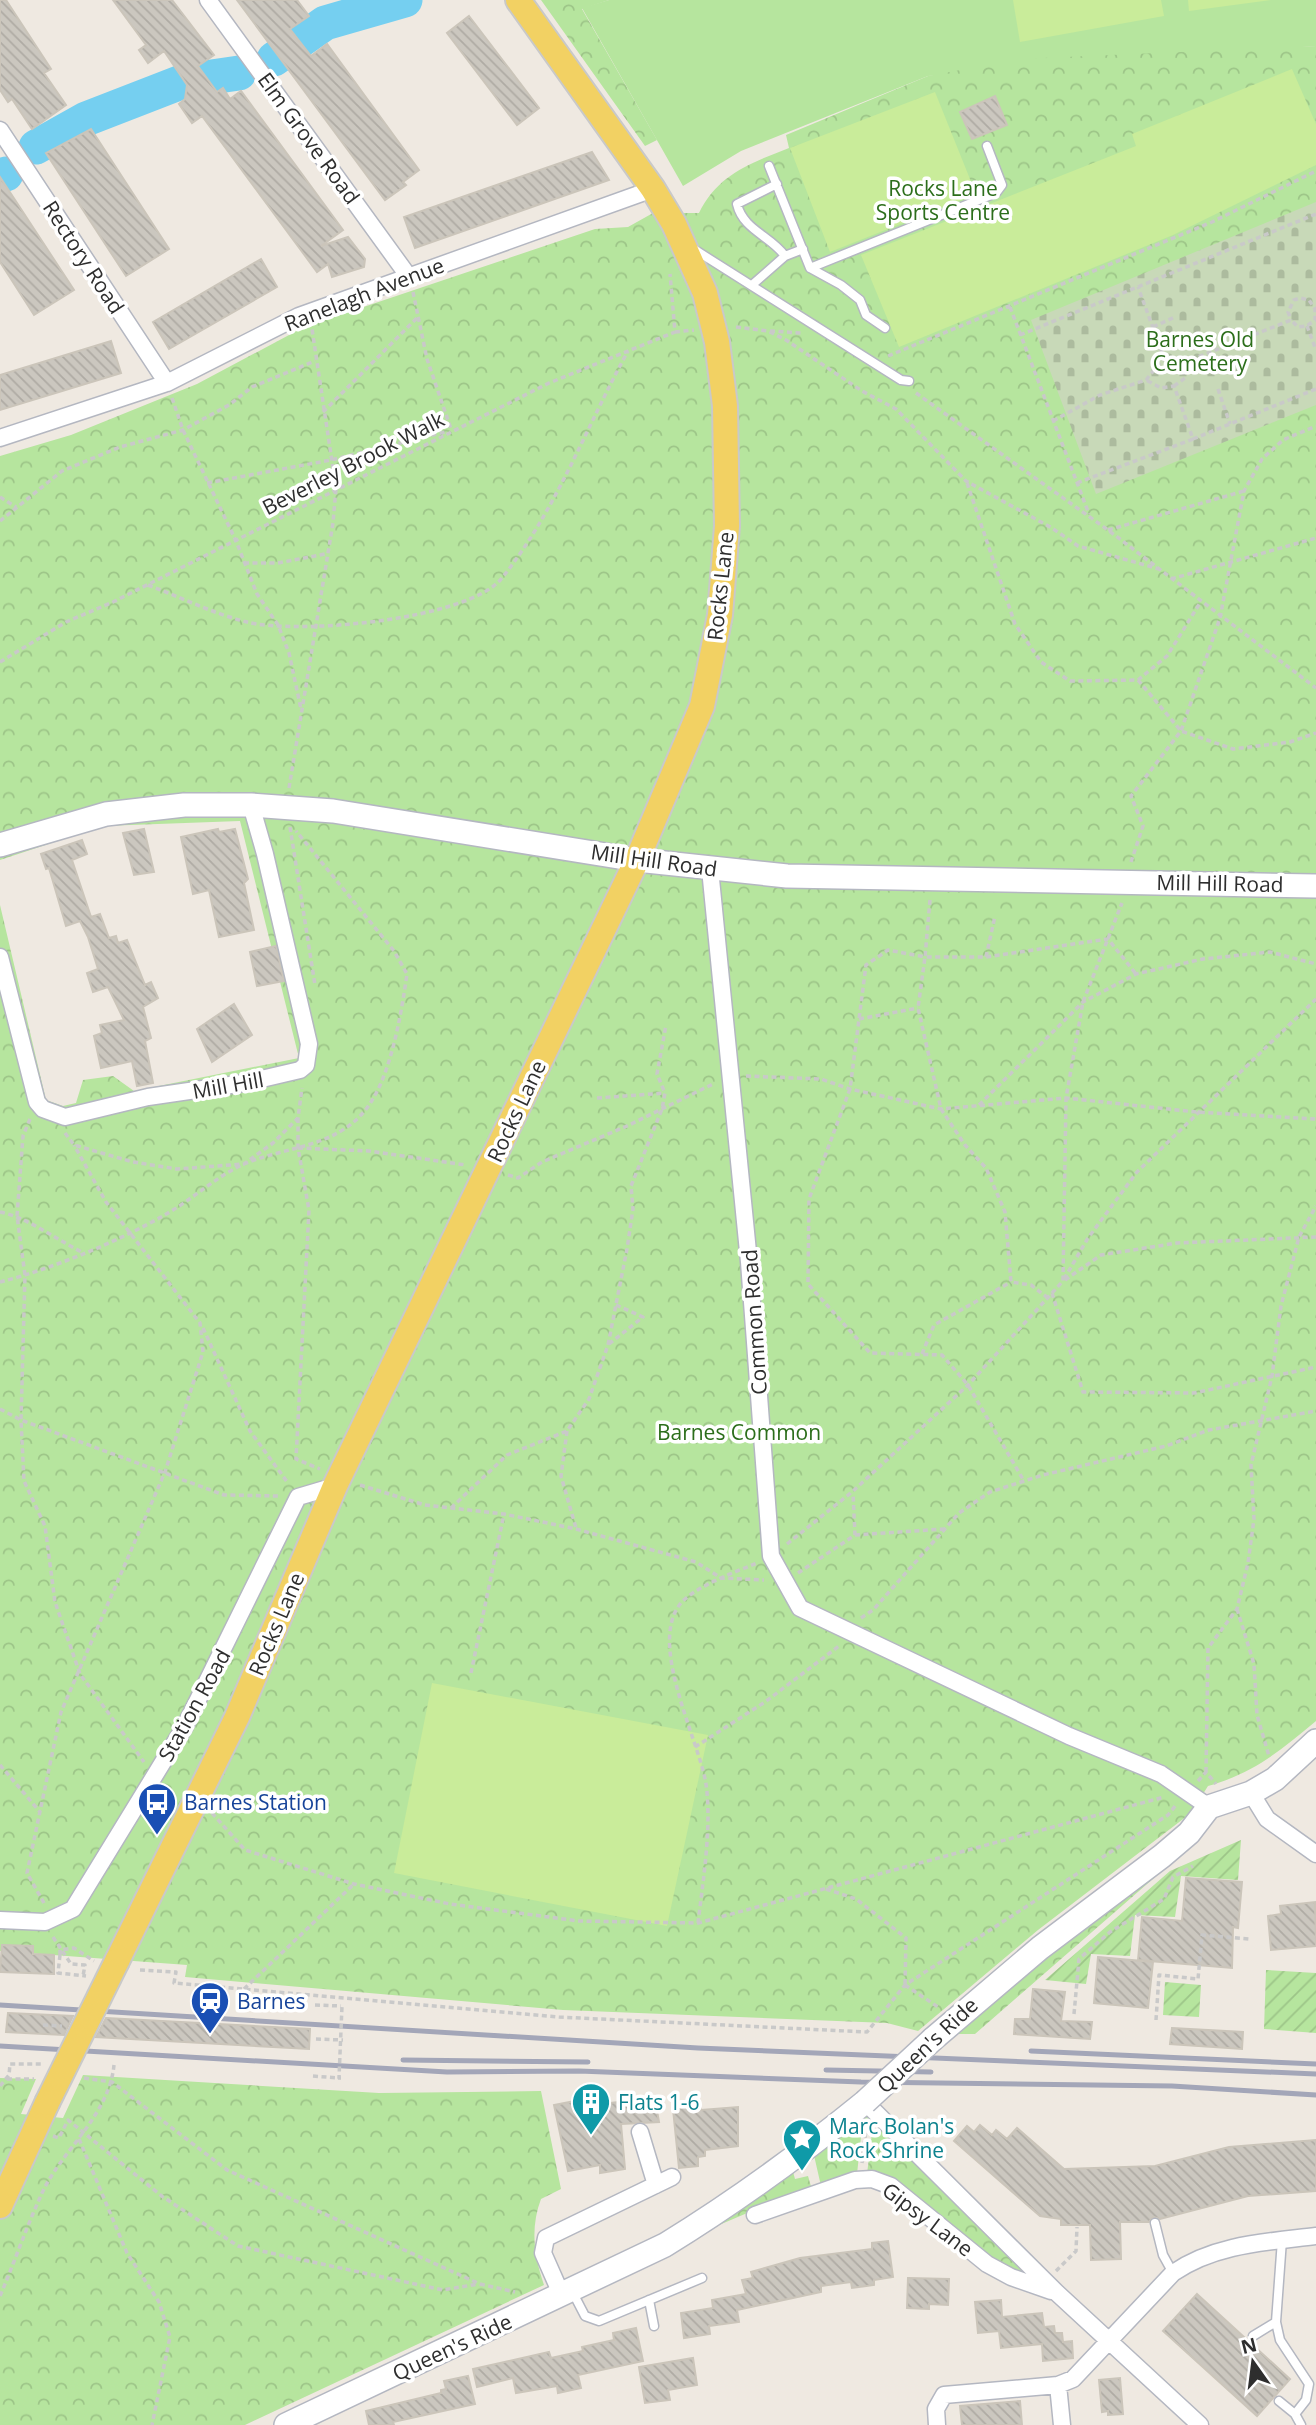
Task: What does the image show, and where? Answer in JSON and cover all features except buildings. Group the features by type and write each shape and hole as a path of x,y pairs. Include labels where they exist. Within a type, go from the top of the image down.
{"main road":[{"name":"Rocks Lane","path":"0,2207 107,1961 237,1717 338,1482 398,1361 594,944 637,860 702,706 720,615 727,526 725,406 705,293 686,248 653,189 518,0"},
{"name":"Mill Hill Road","path":"0,845 106,814 184,805 251,806 437,826 637,860 787,876 931,881 1130,881 1316,886"},
{"path":"1209,1807 1251,1793 1275,1779 1316,1741"},
{"name":"Queen's Ride","path":"286,2425 562,2296 665,2245 721,2210 865,2102 987,1991 1189,1833 1209,1807"}],"street":[{"name":"Elm Grove Road","path":"208,0 409,276"},
{"name":"Rectory Road","path":"0,130 167,383"},
{"name":"Ranelagh Avenue","path":"0,438 167,383 310,311 653,189"},
{"name":"Mill Hill","path":"52,1114 65,1117 148,1097 244,1083 292,1073 306,1065 309,1044 265,854 251,806"},
{"name":"Common Road","path":"710,869 749,1262 771,1556 800,1608 1069,1735 1150,1769 1209,1807"},
{"path":"0,957 37,1102 52,1114"},
{"path":"298,1497 338,1482"},
{"name":"Station Road","path":"51,1920 73,1909 185,1726 231,1638 298,1497"},
{"path":"1251,1793 1266,1818 1316,1854"},
{"path":"0,1920 51,1920"},
{"name":"Gipsy Lane","path":"865,2102 1057,2293 1200,2425"},
{"path":"640,2132 656,2185"},
{"path":"562,2296 543,2253 546,2238 672,2177"},
{"name":"Gipsy Lane","path":"755,2215 861,2179 891,2186 988,2264 1011,2277 1057,2293"},
{"path":"937,2425 936,2409 944,2395 1058,2385 1073,2379 1173,2273 1191,2261 1222,2249 1316,2236"},
{"path":"1058,2385 1062,2425"}],"lane":[{"path":"810,268 996,192 1002,185 988,146"},
{"path":"769,166 810,268 841,285 860,300 866,315 885,328"},
{"path":"776,184 737,204 748,225 778,246 785,257"},
{"path":"686,248 696,249 893,374 909,381"},
{"path":"752,285 785,257 803,249"},
{"path":"1155,2224 1163,2255 1173,2273"},
{"path":"1282,2240 1276,2322 1280,2340 1309,2384 1306,2400 1295,2414"},
{"path":"562,2296 585,2316 598,2321 702,2278"},
{"path":"649,2300 654,2326"},
{"path":"1253,2336 1276,2322"},
{"path":"1279,2401 1295,2414 1301,2425"}],"path":[{"path":"884,357 1212,222 1316,171"},
{"path":"1020,335 1316,214"},
{"name":"Beverley Brook Walk","path":"0,662 66,622 148,585 452,430 549,383 675,332 670,274"},
{"path":"207,483 331,460 452,430 427,359 409,276"},
{"path":"1138,286 1164,358"},
{"path":"1294,300 1309,300 1316,309 1315,320 1307,326 1298,327 1288,312 1294,300"},
{"path":"1010,307 1090,517"},
{"path":"310,311 315,361 336,488 333,523 286,808 316,992"},
{"path":"324,412 418,317"},
{"path":"1153,327 1175,317"},
{"path":"1164,358 1182,363 1291,320"},
{"path":"713,328 746,326 768,331 786,340 862,391 896,409 966,481 1052,528 1077,546 1159,569"},
{"path":"1307,326 1316,350"},
{"path":"148,585 248,623 278,625 390,620 458,604 500,580 558,493 628,351"},
{"path":"1053,421 1100,396 1146,380 1164,358"},
{"path":"0,521 62,471 120,447 183,430 229,405 252,387 315,361"},
{"path":"1146,380 1161,388 1174,386 1185,378 1182,363"},
{"path":"909,381 909,388 1108,530 1220,618 1316,688"},
{"path":"167,383 183,430 236,541 257,594 278,625 289,653 301,711"},
{"path":"1174,386 1192,439"},
{"path":"1218,388 1230,424"},
{"path":"1077,483 1316,389"},
{"path":"1063,1281 1066,1098 1083,1002 1130,881 1131,860 1143,826 1132,796 1181,730 1220,618 1244,491 1262,459 1283,439 1316,426"},
{"path":"966,481 1015,624 1041,662 1070,681 1138,680 1167,656 1200,602"},
{"path":"1108,530 1244,491"},
{"path":"0,497 17,507"},
{"path":"1171,579 1316,538"},
{"path":"244,563 278,563 326,554"},
{"path":"1138,680 1181,730 1233,749 1290,742 1316,733"},
{"path":"931,881 918,1008 942,1109 965,1145 986,1168 1005,1212 1011,1282"},
{"path":"986,957 995,916"},
{"path":"1024,1481 968,1385 942,1355 870,1353 808,1283 809,1199 850,1089 866,965 888,950 925,957 986,957 1108,939"},
{"path":"1108,939 1136,974"},
{"path":"978,1107 1083,1002 1136,974 1203,959 1270,952 1316,964"},
{"path":"698,1923 705,1854 706,1784 674,1681 669,1626 684,1600 721,1578 771,1556 852,1492 968,1385 1063,1281 1088,1238 1137,1172 1196,1112 1316,999"},
{"path":"859,1018 918,1008"},
{"path":"576,1529 561,1476 567,1431 589,1399 608,1345 633,1209 631,1186 651,1143 665,1093 657,1074 666,1025"},
{"path":"730,1076 821,1079 850,1089 942,1109 1066,1098 1196,1112 1316,1119"},
{"path":"302,1087 298,1118 299,1148 309,1210 296,1459 338,1482 425,1506 504,1514 576,1529 696,1562 721,1578 785,1581 855,1535 944,1528"},
{"path":"597,1098 665,1093"},
{"path":"37,1102 23,1136 17,1216 25,1275 21,1420 24,1481 45,1526 55,1602 80,1674 154,1775"},
{"path":"52,1114 74,1144 106,1202 200,1323 250,1431 298,1497"},
{"path":"74,1144 134,1162 177,1169 244,1164 273,1143 298,1118"},
{"path":"1206,1772 1208,1648 1237,1609 1248,1563 1254,1519 1251,1465 1272,1377 1281,1306 1300,1237 1316,1206"},
{"path":"0,1212 17,1216 54,1239 82,1252"},
{"path":"1063,1281 1101,1255 1177,1243 1316,1237"},
{"path":"922,1354 934,1325 1011,1282 1031,1284 1048,1298"},
{"path":"1052,1293 1083,1392 1194,1393 1316,1367"},
{"path":"608,1345 643,1317 616,1305"},
{"path":"90,1976 58,1973 60,1952 51,1920 27,1873 61,1712 80,1674 165,1472 203,1352 200,1323"},
{"path":"0,1409 21,1420 224,1495 298,1497"},
{"path":"695,1747 765,1702 850,1631 873,1610 958,1513 990,1493 1024,1481 1166,1447 1209,1430 1316,1411"},
{"path":"451,1508 507,1455 567,1431"},
{"path":"852,1492 855,1535"},
{"path":"471,1673 504,1514"},
{"path":"1237,1609 1254,1664 1257,1715 1275,1779"},
{"path":"0,1765 40,1812"},
{"path":"205,1807 245,1850 354,1884 450,1904 579,1921 698,1923 1187,1791"},
{"path":"140,1970 176,1972 174,1983 559,2017 867,2032 905,1985 1168,1815 1187,1791"},
{"path":"1074,2014 1079,1958 1110,1932 1164,1899 1173,1877 1193,1866"},
{"path":"244,1989 354,1884"},
{"path":"826,1889 856,1899 906,1938 905,1985"},
{"path":"1156,2020 1159,1975 1198,1979 1202,1935 1249,1939"},
{"path":"60,1952 74,1948 107,1961"},
{"path":"60,1952 71,1964 85,1965 82,1981"},
{"path":"905,1985 955,2018"},
{"path":"313,2076 340,2078 342,2040 341,2006 315,2005"},
{"path":"43,2025 62,2026"},
{"path":"316,2039 342,2040"},
{"path":"0,2086 6,2079 10,2064 41,2064"},
{"path":"0,2296 44,2189 84,2132 112,2082 114,2066"},
{"path":"84,2078 112,2082 227,2170 480,2284 562,2296"},
{"path":"6,2079 36,2079"},
{"path":"59,2138 68,2120 163,2197 238,2246 443,2290 480,2284"},
{"path":"861,2179 866,2129"},
{"path":"79,2138 127,2253 159,2302 170,2337 152,2425"},
{"path":"1055,2272 1076,2251 1077,2227"}],"green space":[{"path":"541,0 609,0 582,9 657,140 645,146"},
{"path":"609,0 1316,0 1316,46 928,76 741,151 683,186 582,8"},
{"path":"1013,0 1161,0 1164,16 1020,42"},
{"path":"1188,0 1271,0 1189,11"},
{"name":"Barnes Common","path":"1316,46 1316,1721 1253,1768 1208,1786 1191,1813 1038,1930 918,2031 887,2023 563,2010 185,1977 187,1965 0,1951 0,905 46,1100 63,1106 76,1103 83,1080 113,1076 134,1091 299,1058 240,821 103,826 0,860 0,456 71,435 197,384 304,327 595,229 628,227 653,213 699,213 716,188 726,179 749,165 789,148 786,135 928,76 1019,59"},
{"path":"1292,69 1316,124 1316,165 1173,235 899,347 861,255 1136,146 1132,134"},
{"name":"Rocks Lane Sports Centre","path":"935,92 976,194 830,252 790,148"},
{"name":"Barnes Old Cemetery","path":"1316,202 1316,405 1096,494 1031,320"},
{"path":"432,1683 708,1735 667,1926 394,1873"},
{"path":"1241,1840 1238,1880 1181,1876 1175,1917 1135,1915 1130,1956 1091,1954 1086,1984 1045,1980 1170,1871"},
{"path":"1170,1864 975,2034 955,2034 1091,1919"},
{"path":"1266,1970 1316,1973 1316,2033 1264,2029"},
{"path":"1165,1982 1201,1985 1199,2017 1163,2015"},
{"path":"83,2075 379,2093 541,2091 561,2189 541,2199 535,2221 536,2253 544,2285 245,2425 0,2425 0,2078 36,2079 21,2114 63,2118"},
{"path":"863,2112 870,2120 862,2128 857,2174 821,2186 813,2151"},
{"path":"880,2128 1019,2264 1027,2277 985,2255 900,2182 867,2174 872,2133"},
{"path":"792,2168 795,2179 808,2176 812,2190 759,2208 705,2231"}],"waterway":[{"path":"274,59 325,23 405,0"},
{"path":"36,147 86,119 184,81 239,73"},
{"path":"0,176 6,174"}],"railway":[{"path":"0,2005 698,2048 1316,2074"},
{"path":"0,2046 447,2072 579,2071 861,2082 1172,2086 1316,2095"},
{"path":"1031,2051 1316,2064"},
{"path":"403,2060 588,2062"},
{"path":"826,2070 931,2072"}],"place":[{"name":"Barnes Station","path":"157,1836"},
{"name":"Barnes","path":"210,2035"},
{"name":"Flats 1-6","path":"591,2136"},
{"name":"Marc Bolan's Rock Shrine","path":"802,2172"}]}
